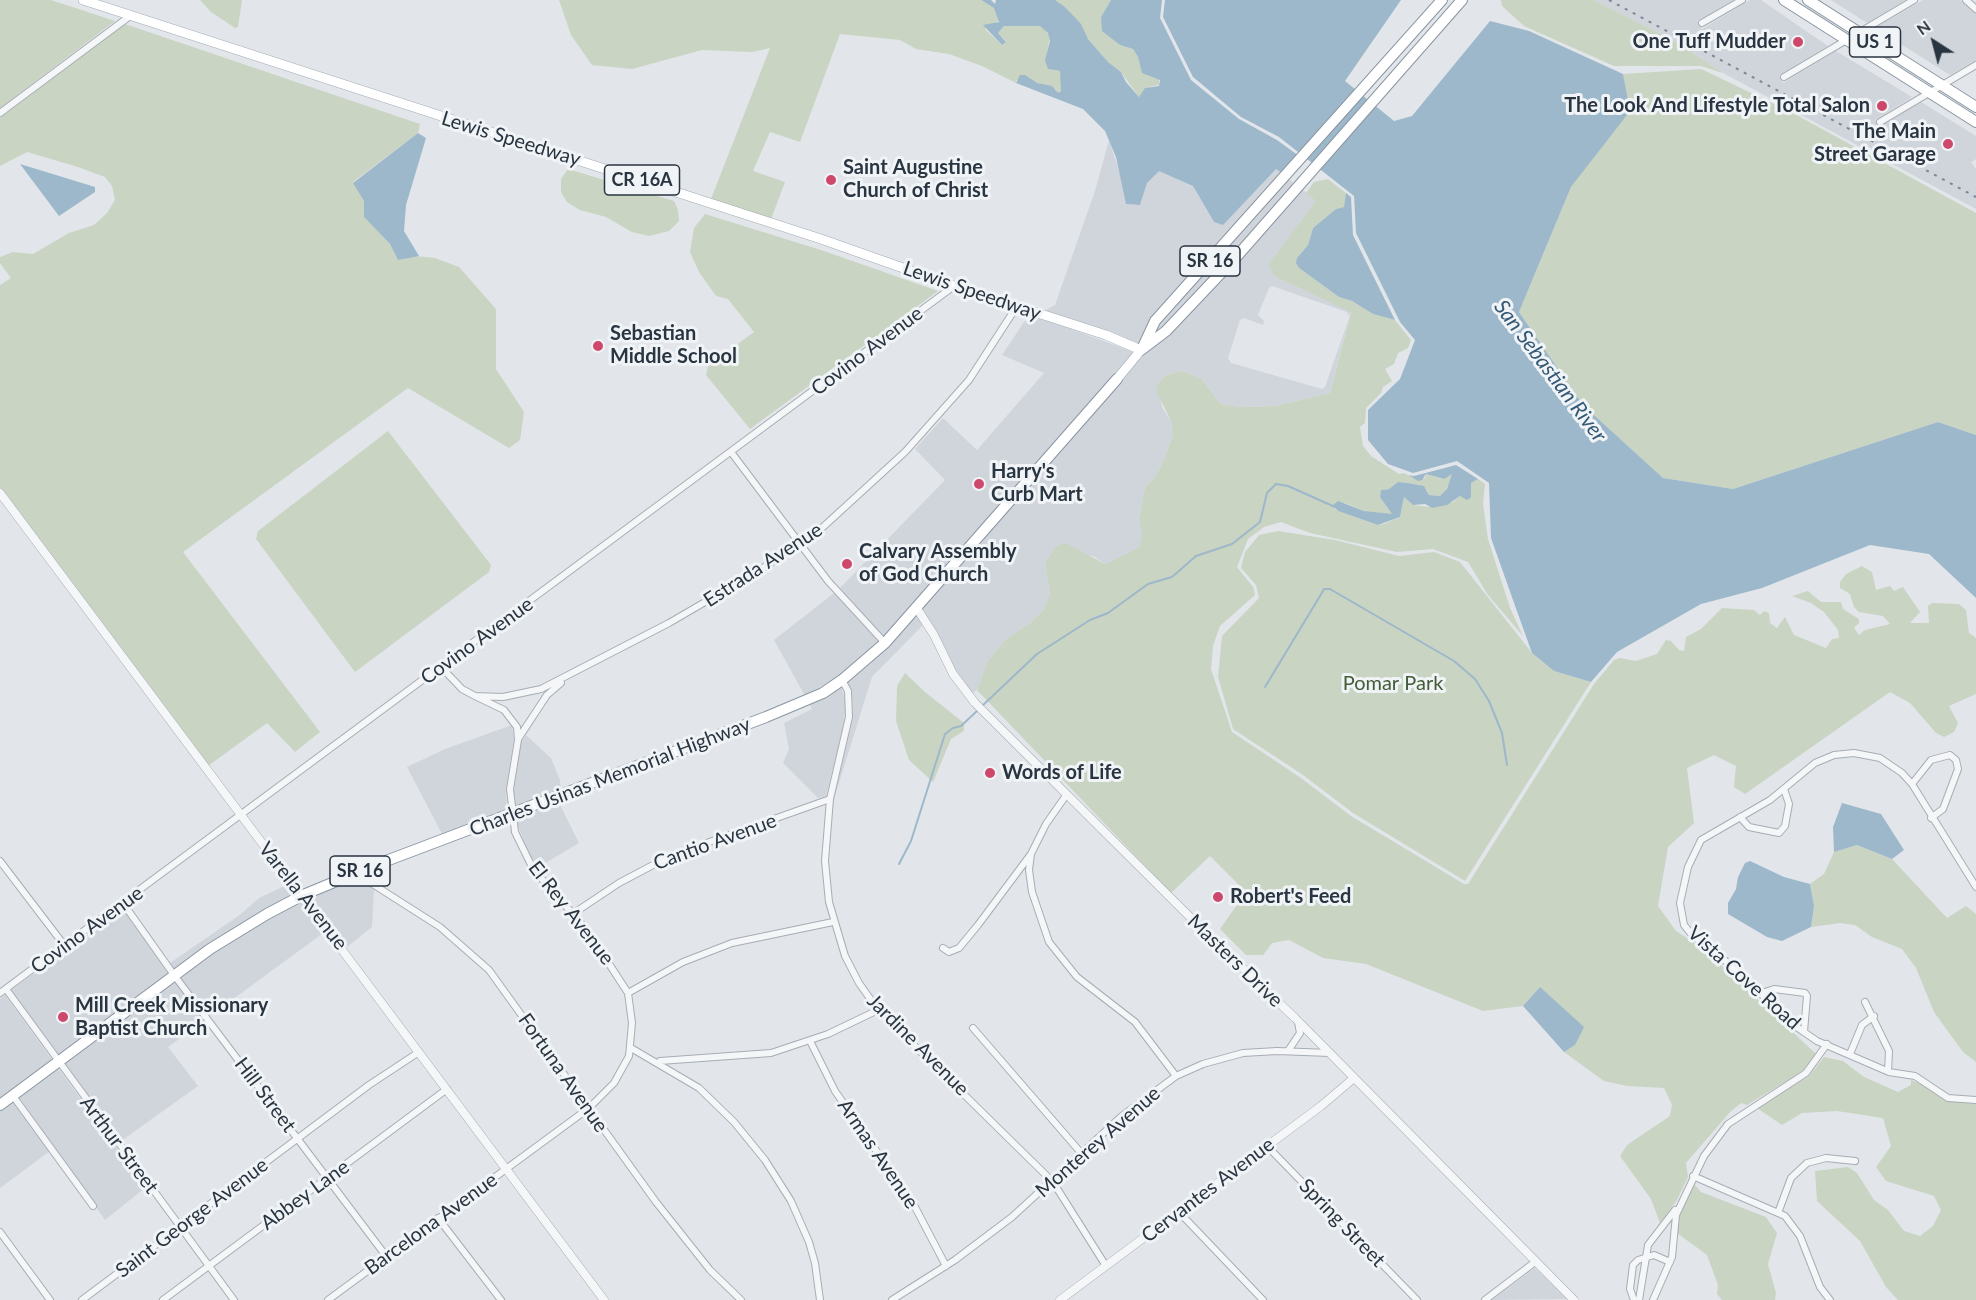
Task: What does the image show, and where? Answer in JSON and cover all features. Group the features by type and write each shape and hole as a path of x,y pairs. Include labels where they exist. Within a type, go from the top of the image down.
{"highway":[{"name":"Charles Usinas Memorial Highway","path":"1141,350 1155,321 1442,0"},
{"name":"Charles Usinas Memorial Highway","path":"1141,350 1179,319 1462,0"},
{"name":"US 1","path":"1784,0 1976,123"},
{"name":"US 1","path":"1808,0 1976,107"},
{"name":"Charles Usinas Memorial Highway","path":"0,1105 174,975 240,930 303,896 363,870 766,717 823,693 842,680 885,643 1117,379"}],"main road":[{"name":"Lewis Speedway","path":"83,0 716,204 954,286 1106,335 1141,350"},
{"name":"Charles Usinas Memorial Highway","path":"1117,379 1141,350"}],"street":[{"path":"1702,23 1742,0"},
{"path":"1784,77 1914,0"},
{"path":"1966,0 1976,9"},
{"path":"0,113 130,16"},
{"path":"1880,122 1976,65"},
{"name":"Covino Avenue","path":"3,991 954,286"},
{"name":"Estrada Avenue","path":"475,696 503,697 529,692 567,678 715,598 800,543 877,480 930,426 969,380 1017,306"},
{"path":"731,452 828,581 885,643"},
{"name":"Varella Avenue","path":"0,493 604,1300"},
{"name":"Masters Drive","path":"916,607 953,674 975,703 1298,1021 1574,1300"},
{"path":"441,667 462,688 507,712 516,727 518,740"},
{"path":"518,740 547,695 567,678"},
{"name":"Jardine Avenue","path":"842,680 848,691 849,717 830,799 825,868 833,922 851,968 878,1010 1053,1182 1106,1266"},
{"name":"El Rey Avenue","path":"506,1169 589,1108 614,1083 631,1048 632,1023 628,993 602,950 574,913 528,860 511,814 510,789 518,740"},
{"name":"Vista Cove Road","path":"1976,887 1931,818 1912,784 1886,761 1854,753 1821,759 1784,789 1701,840 1694,851 1680,903 1681,916 1693,936 1717,953 1777,1012 1804,1032 1888,1071 1915,1076 1948,1098 1976,1100"},
{"path":"1912,784 1930,760 1950,755 1956,760 1958,769 1943,809 1931,818"},
{"path":"1740,817 1749,827 1779,832 1785,826 1789,804 1784,789"},
{"path":"946,950 959,948 978,925 1031,854 1046,824 1067,794"},
{"name":"Cantio Avenue","path":"574,913 619,882 670,856 830,799"},
{"path":"1031,854 1029,870 1032,892 1049,942 1077,977 1135,1022 1176,1076"},
{"path":"0,861 61,941 67,943"},
{"name":"Fortuna Avenue","path":"363,870 371,883 440,927 489,970 692,1248 741,1300"},
{"name":"Hill Street","path":"123,903 174,975 386,1256"},
{"path":"628,993 684,962 732,942 833,922"},
{"path":"1759,994 1774,989 1805,993 1807,996 1804,1032"},
{"name":"Arthur Street","path":"3,991 234,1300"},
{"path":"1865,1002 1889,1051 1888,1071"},
{"path":"658,1062 751,1056 810,1041 878,1010"},
{"path":"1850,1054 1862,1025 1874,1017"},
{"path":"1288,1051 1300,1033 1298,1021"},
{"path":"973,1028 1082,1154"},
{"name":"Armas Avenue","path":"810,1041 835,1091 915,1207 946,1266"},
{"path":"1653,1300 1674,1248 1676,1215 1704,1156 1728,1124 1806,1073 1827,1044"},
{"path":"631,1048 685,1078 717,1104 765,1160 790,1201 809,1242 815,1263 820,1300"},
{"name":"Monterey Avenue","path":"892,1300 946,1266 1003,1225 1130,1110 1176,1076 1222,1058 1262,1051 1330,1053"},
{"name":"Saint George Avenue","path":"82,1300 298,1138 419,1052"},
{"name":"Cervantes Avenue","path":"1060,1300 1267,1146 1354,1078"},
{"name":"Abbey Lane","path":"163,1300 447,1089"},
{"path":"13,1096 93,1206"},
{"name":"Spring Street","path":"1267,1146 1418,1300"},
{"path":"1778,1213 1791,1178 1807,1163 1826,1158 1855,1161"},
{"name":"Barcelona Avenue","path":"328,1300 506,1169"},
{"path":"1693,1176 1778,1213 1794,1225 1820,1287 1830,1300"},
{"path":"1637,1300 1648,1245 1681,1202"},
{"path":"1179,1211 1263,1300"},
{"path":"438,1218 501,1300"},
{"path":"0,1232 50,1300"},
{"path":"1637,1300 1630,1289 1634,1265 1646,1256 1654,1255 1670,1262"},
{"path":"1485,1300 1535,1263"}],"shaded area":[{"path":"1593,0 1734,0 1697,21 1702,29 1750,0 1761,0 1828,46 1779,75 1783,83 1836,51 1912,97 1875,120 1879,127 1921,102 1976,136 1976,159 1971,162 1976,169 1976,209 1723,73 1673,40"},
{"path":"1831,0 1906,0 1867,23"},
{"path":"1923,0 1960,0 1976,13 1976,60 1950,75 1875,28"},
{"path":"1109,140 1124,186 1126,204 1140,205 1147,183 1159,170 1193,186 1214,222 1276,169 1283,174 1139,345 1044,311 1055,305 1095,191"},
{"path":"1289,179 1295,184 1176,316 1152,337 1158,324"},
{"path":"1302,189 1317,201 1274,276 1351,311 1349,316 1347,312 1272,286 1269,288 1258,315 1264,321 1263,325 1244,318 1240,320 1228,358 1231,363 1322,389 1325,387 1349,318 1330,393 1275,406 1242,407 1220,404 1202,379 1182,371 1166,375 1159,382 1162,407 1171,421 1173,435 1155,477 1145,487 1139,518 1142,536 1139,547 1105,564 1093,556 1045,563 1050,593 1044,609 1030,623 1005,640 987,662 977,690 972,693 956,672 921,608 1142,355"},
{"path":"1035,316 1134,352 884,637 840,588 945,480 915,449 943,418 977,450 1044,373 1002,355 1024,322"},
{"path":"834,593 879,642 847,671 805,696 774,640"},
{"path":"916,614 923,625 872,677 834,799 853,718 852,691 847,682 871,663"},
{"path":"841,686 846,703 843,728 826,796 818,798 783,763 789,749 784,723 812,709 809,703"},
{"path":"512,725 514,738 506,789 507,811 443,836 407,767 445,749"},
{"path":"526,735 551,758 560,780 561,791 514,808 514,790 521,742"},
{"path":"561,800 561,807 579,843 537,868 527,850 515,817"},
{"path":"362,875 374,889 372,927 347,947 309,897"},
{"path":"289,884 297,894 175,970 170,963 241,914 259,898"},
{"path":"302,901 326,931 210,1016 180,977 243,933"},
{"path":"123,909 169,974 59,1057 11,990"},
{"path":"174,981 204,1021 168,1047 198,1086 121,1141 64,1063"},
{"path":"5,995 53,1061 0,1100 0,999"},
{"path":"58,1068 146,1187 105,1220 19,1097"},
{"path":"13,1101 50,1151 0,1188 0,1111"},
{"path":"1535,1268 1568,1299 1492,1300"}],"green space":[{"path":"0,0 51,0 115,21 0,108"},
{"path":"200,0 242,0 238,27 235,28 211,12"},
{"path":"559,0 981,0 994,8 1000,20 985,29 1002,45 1006,41 998,33 1004,26 1040,26 1045,29 1050,37 1047,52 1051,70 1060,71 1063,87 1058,94 1055,89 1037,83 1016,80 1016,83 982,66 949,54 916,49 900,40 840,34 800,142 770,132 753,171 785,182 771,219 711,199 770,48 752,52 702,50 632,69 592,65 571,35"},
{"path":"1054,0 1111,0 1101,17 1106,32 1120,45 1133,49 1142,72 1159,78 1159,85 1148,87 1139,97 1121,72 1108,62 1088,39 1079,23 1065,7"},
{"path":"1501,0 1593,0 1673,40 1723,73 1701,66 1614,66 1524,26 1502,6"},
{"path":"125,24 420,124 418,133 353,182 364,201 364,217 390,244 398,260 415,256 435,258 459,267 496,309 496,369 524,412 520,440 509,448 408,388 183,552 320,732 295,752 267,723 208,766 0,487 0,285 11,278 0,263 0,257 13,252 33,254 69,233 94,225 107,213 115,200 112,186 105,177 78,167 27,152 0,166 0,118"},
{"path":"1701,69 1789,111 1976,213 1976,435 1938,422 1733,489 1663,478 1583,405 1519,312 1571,187 1629,111 1623,74"},
{"path":"568,169 674,201 679,221 669,231 649,236 632,232 606,217 580,210 567,202 561,192 561,179"},
{"path":"1328,179 1346,193 1347,198 1344,207 1336,209 1313,228 1308,245 1297,258 1299,268 1339,297 1352,301 1373,314 1395,320 1411,340 1408,348 1398,353 1394,364 1385,369 1392,381 1383,387 1381,393 1366,408 1365,423 1360,427 1363,446 1371,456 1399,474 1404,473 1418,480 1425,478 1426,474 1442,479 1452,474 1453,476 1444,494 1440,496 1429,495 1427,490 1420,485 1408,483 1398,482 1389,489 1381,490 1380,497 1393,515 1364,511 1345,503 1333,506 1338,511 1378,525 1384,524 1400,517 1404,497 1413,505 1430,507 1453,502 1460,496 1471,499 1471,483 1478,479 1485,484 1483,504 1488,539 1510,608 1523,636 1488,595 1468,562 1433,549 1397,552 1310,533 1281,522 1264,527 1248,539 1237,567 1253,587 1255,595 1220,626 1213,646 1211,669 1232,732 1301,778 1351,816 1464,884 1468,884 1594,684 1614,660 1620,658 1636,661 1657,654 1666,640 1684,651 1686,637 1701,629 1722,608 1754,610 1760,615 1764,611 1769,613 1770,623 1777,628 1785,617 1794,635 1826,648 1832,639 1839,638 1838,630 1824,612 1811,603 1792,596 1808,591 1821,602 1841,602 1843,609 1859,619 1859,623 1854,628 1859,635 1865,630 1890,624 1883,616 1859,612 1854,607 1850,594 1840,588 1840,582 1846,574 1862,566 1872,572 1876,590 1890,586 1894,591 1903,587 1920,612 1910,623 1929,623 1928,606 1932,603 1959,604 1966,610 1969,633 1976,638 1976,694 1949,706 1958,723 1954,732 1944,737 1936,733 1910,703 1890,692 1745,794 1734,787 1736,766 1714,755 1687,768 1694,823 1668,847 1658,906 1676,931 1705,950 1816,1054 1803,1070 1790,1079 1747,1105 1741,1103 1730,1112 1686,1163 1688,1177 1677,1200 1660,1223 1651,1199 1620,1156 1627,1145 1670,1116 1672,1105 1664,1088 1627,1086 1604,1081 1564,1052 1575,1045 1540,987 1523,1006 1483,1011 1366,964 1323,958 1289,940 1272,943 1263,955 1246,955 1220,929 1246,892 1210,856 1171,893 977,690 987,662 1005,640 1030,623 1044,609 1050,593 1045,563 1057,546 1066,543 1105,564 1139,547 1142,536 1139,519 1145,487 1155,477 1173,435 1171,421 1156,390 1159,382 1166,375 1182,371 1202,379 1220,404 1242,407 1275,406 1330,393 1351,312 1274,276 1269,264 1316,201 1306,193 1314,182"},
{"path":"705,214 821,250 938,291 750,429 706,375 708,366 754,332 728,299 716,296 699,272 690,252 694,228"},
{"path":"388,431 491,565 489,572 355,672 256,539 258,531"},
{"name":"Pomar Park","path":"1278,531 1335,540 1399,556 1434,552 1460,562 1532,653 1554,671 1591,682 1465,881 1353,813 1303,775 1233,729 1218,677 1222,636 1259,598 1256,585 1241,568 1245,552 1259,535"},
{"path":"905,673 964,723 964,731 951,739 933,782 909,760 896,721 897,686"},
{"path":"1857,845 1892,859 1947,918 1966,906 1976,914 1976,1062 1963,1052 1934,1012 1916,968 1902,949 1872,937 1855,925 1840,923 1811,927 1814,906 1810,884 1824,874 1834,852"},
{"path":"1824,1057 1843,1061 1864,1077 1898,1092 1911,1085 1911,1080 1946,1101 1976,1104 1976,1300 1898,1300 1886,1287 1860,1241 1817,1201 1815,1171 1848,1167 1857,1173 1874,1200 1888,1210 1904,1231 1920,1236 1933,1226 1941,1210 1934,1196 1886,1181 1876,1167 1891,1146 1883,1118 1837,1111 1802,1113 1782,1125 1757,1108 1809,1076"},
{"path":"1694,1184 1701,1192 1766,1217 1777,1233 1768,1264 1776,1293 1775,1300 1722,1300 1717,1294 1718,1285 1707,1255 1677,1233 1679,1217"}],"water":[{"path":"981,0 991,0 995,4 996,0 1055,0 1081,24 1088,39 1108,62 1121,72 1139,97 1145,88 1159,86 1160,80 1142,73 1138,57 1133,49 1120,45 1102,31 1101,17 1111,0 1162,0 1160,18 1191,80 1239,119 1277,140 1299,156 1283,174 1276,169 1223,225 1214,222 1193,186 1159,171 1147,183 1140,205 1126,204 1116,157 1105,131 1083,109 1016,83 1020,75 1025,75 1037,83 1052,86 1058,93 1061,91 1060,71 1048,69 1045,60 1050,41 1048,33 1040,26 1004,26 998,33 1006,42 1002,45 983,25 999,22 994,8"},
{"name":"San Sebastian River","path":"1165,0 1401,0 1345,81 1394,121 1412,116 1490,21 1529,31 1623,74 1630,111 1571,187 1519,312 1583,405 1663,478 1733,489 1938,422 1976,435 1976,598 1929,554 1870,545 1762,588 1701,604 1617,652 1591,682 1554,671 1532,653 1491,538 1489,483 1457,461 1413,473 1388,464 1368,440 1368,410 1400,379 1415,340 1400,322 1356,233 1354,196 1279,137 1241,117 1193,77 1163,17"},
{"path":"418,133 426,138 406,205 404,231 419,256 398,260 390,244 364,217 364,201 353,183"},
{"path":"20,164 95,187 95,192 59,216"},
{"path":"1346,193 1351,197 1353,235 1395,320 1373,314 1352,301 1339,297 1299,268 1296,263 1297,258 1308,245 1313,228 1336,209 1344,207"},
{"path":"1456,465 1478,479 1471,483 1471,498 1467,500 1460,496 1447,505 1432,508 1425,504 1413,505 1404,497 1400,517 1378,525 1338,511 1333,505 1338,501 1364,511 1392,514 1380,497 1381,490 1389,489 1398,482 1408,483 1424,486 1429,495 1440,496 1447,489 1452,474 1444,479 1426,474 1422,480 1418,481 1409,475 1414,476"},
{"path":"1842,803 1881,814 1904,850 1892,859 1857,845 1834,852 1833,827"},
{"path":"1750,861 1784,877 1810,884 1814,906 1811,927 1782,941 1767,937 1728,914 1728,903 1736,889 1738,877 1745,863"},
{"path":"1540,987 1584,1027 1575,1045 1564,1052 1523,1006"}],"waterway":[{"path":"982,706 1037,654 1090,620 1108,613 1148,584 1172,577 1196,556 1232,544 1260,522 1267,493 1276,484 1288,486 1335,507"},
{"path":"1265,687 1324,589 1330,589 1454,661 1475,679 1489,701 1502,733 1507,765"},
{"path":"899,864 911,841 945,734 961,726 978,710"}],"railway":[{"path":"1609,0 1976,197"}],"place":[{"name":"One Tuff Mudder","path":"1798,42"},
{"name":"The Look And Lifestyle Total Salon","path":"1882,106"},
{"name":"The Main Street Garage","path":"1948,144"},
{"name":"Saint Augustine Church of Christ","path":"831,180"},
{"name":"Sebastian Middle School","path":"598,346"},
{"name":"Harry's Curb Mart","path":"979,484"},
{"name":"Calvary Assembly of God Church","path":"847,564"},
{"name":"Words of Life","path":"990,773"},
{"name":"Robert's Feed","path":"1218,897"},
{"name":"Mill Creek Missionary Baptist Church","path":"63,1017"}]}
